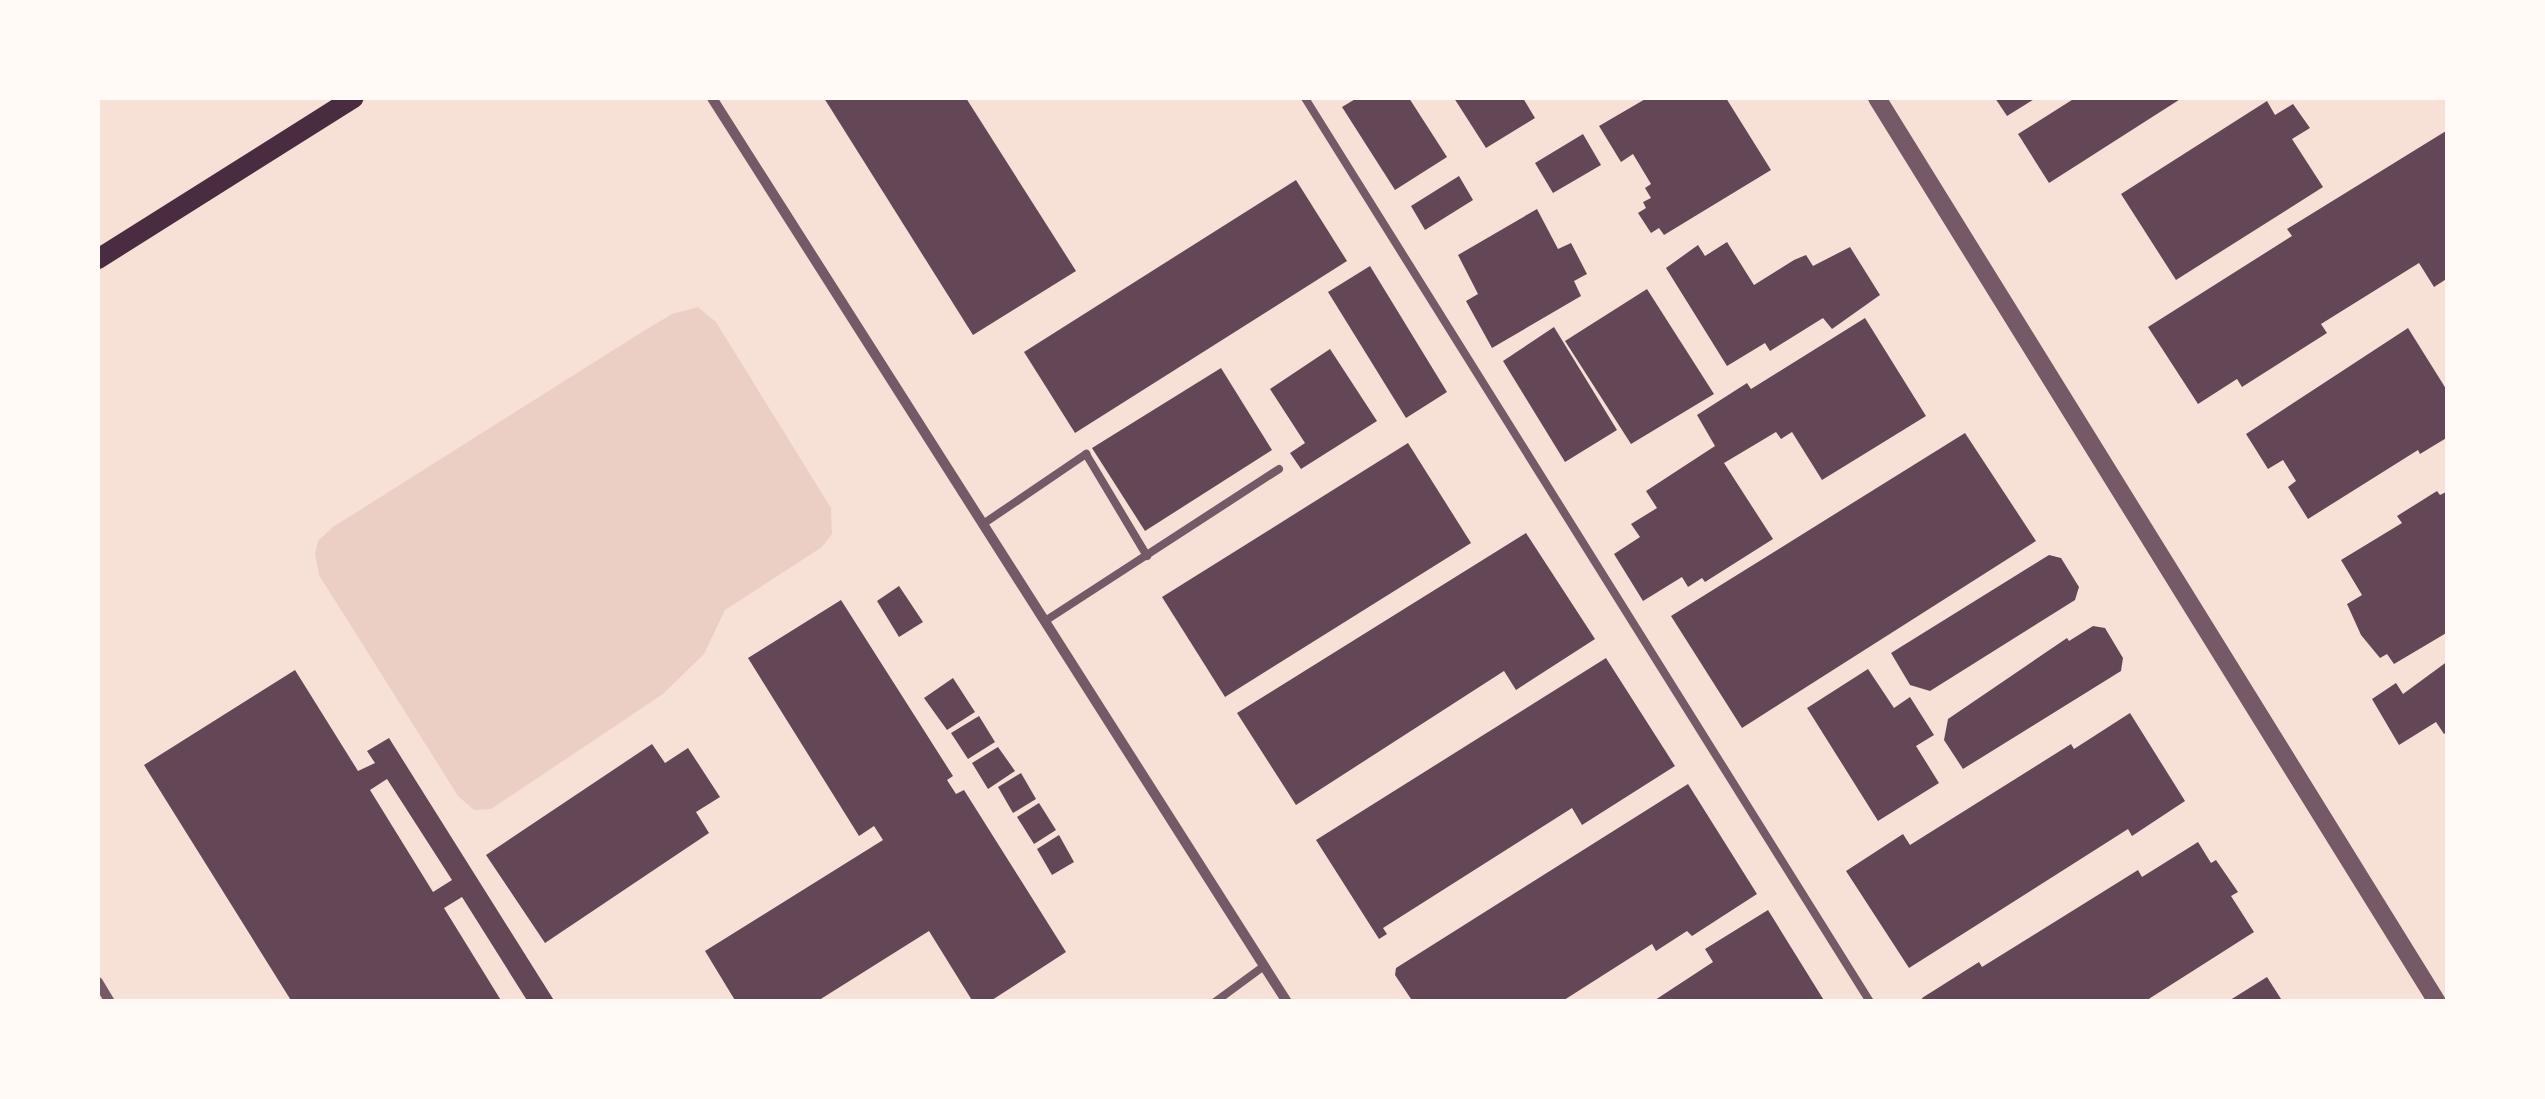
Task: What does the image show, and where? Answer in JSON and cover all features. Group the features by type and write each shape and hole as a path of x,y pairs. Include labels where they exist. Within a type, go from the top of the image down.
{"main road":[{"path":"98,258 354,98"}],"street":[{"path":"712,98 1287,1002"},
{"path":"1877,98 2438,1002"},
{"path":"98,982 110,1002"}],"lane":[{"path":"1305,98 1870,1002"},
{"path":"983,524 1086,454 1146,556"},
{"path":"1045,621 1279,470"},
{"path":"1215,1002 1264,966"}],"shaded area":[{"path":"698,307 716,322 831,508 832,534 822,547 725,610 704,654 663,694 491,809 474,810 458,796 319,575 315,554 318,541 333,527 642,332 672,314"}],"building":[{"path":"824,98 966,98 1076,271 973,335"},
{"path":"1357,98 1409,98 1447,157 1395,190 1342,107"},
{"path":"1454,98 1523,98 1535,118 1486,148"},
{"path":"1647,98 1726,98 1771,170 1664,235 1659,228 1651,233 1638,213 1646,208 1643,202 1651,198 1645,188 1651,184 1633,154 1621,162 1599,126"},
{"path":"1995,98 2036,98 2007,116"},
{"path":"2075,98 2182,98 2049,183 2018,134"},
{"path":"2267,101 2275,115 2293,104 2310,128 2292,139 2323,187 2176,280 2121,194"},
{"path":"2446,131 2448,278 2434,287 2419,263 2321,324 2327,333 2242,387 2237,379 2198,404 2148,327 2292,236 2287,229"},
{"path":"1583,134 1601,165 1553,193 1535,163"},
{"path":"1459,176 1473,200 1425,230 1411,206"},
{"path":"1296,180 1347,261 1075,433 1024,352"},
{"path":"1537,209 1558,249 1571,243 1587,274 1574,281 1581,296 1492,348 1466,301 1478,294 1458,255"},
{"path":"1727,242 1754,285 1806,255 1813,266 1850,247 1880,295 1832,329 1823,318 1770,351 1765,343 1727,366 1666,268 1698,245 1705,256"},
{"path":"1370,266 1447,392 1406,418 1328,292"},
{"path":"1647,289 1714,394 1631,444 1565,341"},
{"path":"1865,318 1926,416 1822,480 1792,432 1781,439 1776,432 1724,463 1773,539 1705,582 1702,578 1688,587 1682,577 1643,601 1614,554 1640,537 1631,524 1657,508 1646,491 1715,446 1697,415 1747,383 1751,389"},
{"path":"1554,327 1617,430 1565,462 1503,361"},
{"path":"2408,328 2448,392 2448,437 2420,454 2418,450 2308,519 2288,487 2296,481 2283,460 2268,469 2246,434"},
{"path":"1330,349 1377,421 1301,469 1290,453 1305,443 1270,389"},
{"path":"1221,368 1272,450 1145,531 1092,448"},
{"path":"1965,433 2036,541 1742,728 1671,616"},
{"path":"1408,443 1471,543 1225,697 1162,597"},
{"path":"2437,491 2440,495 2448,491 2448,632 2394,664 2387,654 2380,658 2361,635 2347,604 2362,595 2341,560 2402,523 2397,516"},
{"path":"1526,533 1595,639 1516,690 1504,671 1296,805 1237,713"},
{"path":"2049,555 2061,558 2079,587 2075,600 1930,691 1910,685 1891,653"},
{"path":"899,586 923,622 899,637 877,601"},
{"path":"841,600 953,776 947,780 956,794 964,790 1066,952 989,1002 973,1002 929,931 816,1002 736,1002 705,951 883,840 874,826 859,836 748,658"},
{"path":"2093,626 2105,628 2123,658 2121,671 1963,769 1944,740 1948,719 2067,638 2069,641"},
{"path":"1606,658 1675,766 1582,825 1572,808 1383,928 1387,934 1379,939 1316,840"},
{"path":"2448,661 2448,731 2444,734 2436,722 2399,745 2372,699 2396,683 2403,694"},
{"path":"1868,669 1894,708 1910,697 1934,735 1916,746 1939,783 1878,821 1807,708"},
{"path":"295,670 358,771 375,763 367,751 389,738 555,1002 528,1002 462,897 444,908 502,1002 292,1002 144,765","holes":["387,779 452,880 433,892 370,790"]},
{"path":"953,678 975,712 947,730 924,698"},
{"path":"2130,713 2185,801 2132,836 2128,829 1909,968 1846,871 1903,834 1910,845 2071,744 2074,749"},
{"path":"979,716 995,742 968,759 951,733"},
{"path":"652,744 665,763 688,748 720,797 696,812 709,833 545,943 486,855"},
{"path":"998,747 1015,771 988,789 972,763"},
{"path":"1021,773 1036,799 1013,813 998,787"},
{"path":"1688,784 1757,894 1692,936 1687,931 1656,951 1652,944 1561,1002 1413,1002 1395,975 1396,968"},
{"path":"1039,803 1056,830 1034,844 1017,817"},
{"path":"1059,835 1074,862 1052,875 1037,849"},
{"path":"2198,842 2238,892 2231,896 2254,932 2144,1002 1924,1002 1922,998 1979,962 1982,967 2138,870 2142,877"},
{"path":"1768,910 1825,1002 1652,1002 1713,962 1705,949"},
{"path":"2267,977 2283,1002 2227,1002"}]}
